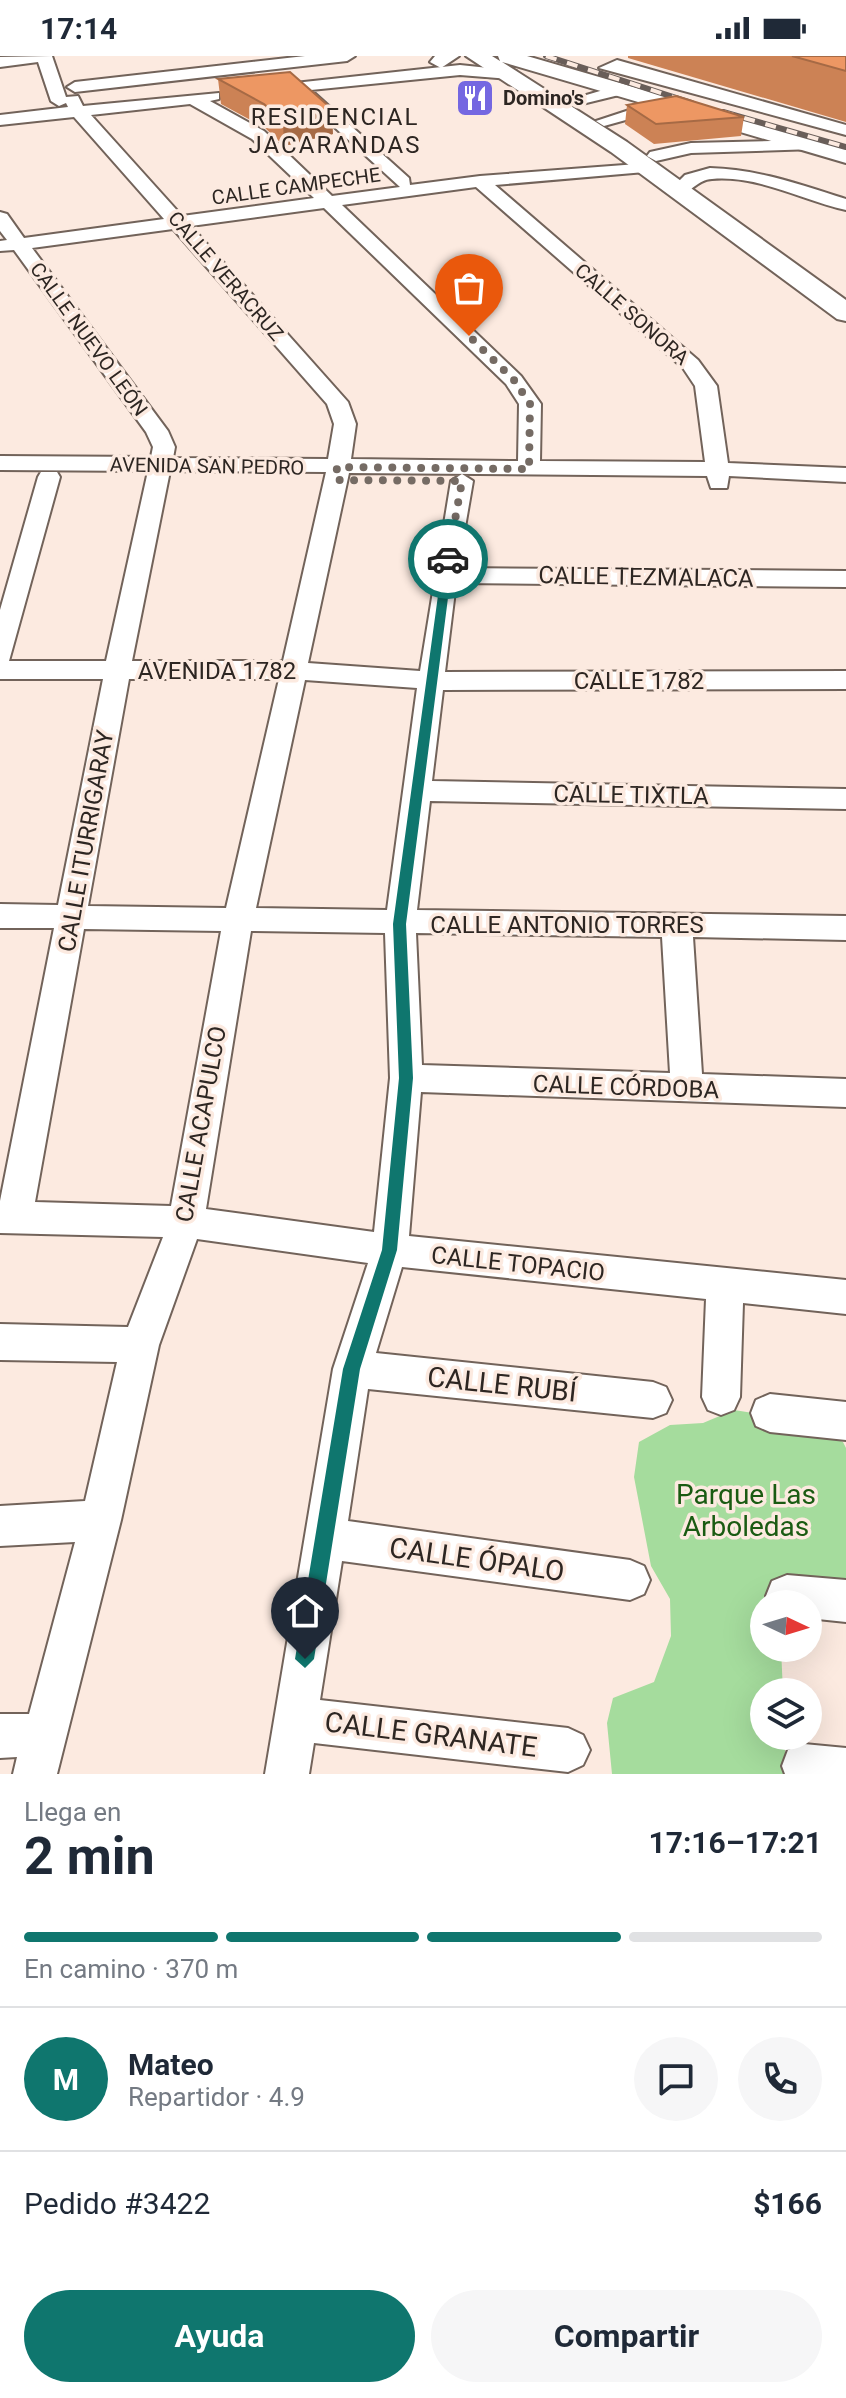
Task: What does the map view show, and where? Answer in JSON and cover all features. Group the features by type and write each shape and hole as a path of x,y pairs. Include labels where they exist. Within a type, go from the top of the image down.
{"main road":[{"path":"579,57 846,139"},
{"path":"498,61 598,95 663,104 846,156"},
{"path":"498,61 598,95 650,161 693,181 846,293"},
{"path":"498,61 618,122"},
{"path":"693,181 846,313"}],"street":[{"path":"0,62 44,56 72,100"},
{"path":"0,108 72,100 347,56"},
{"path":"0,120 72,100 166,96 444,59 498,61"},
{"path":"166,96 192,98 460,70 498,61"},
{"path":"68,66 72,100"},
{"path":"297,87 403,182"},
{"path":"702,93 846,130"},
{"path":"598,95 618,122 663,104"},
{"path":"192,98 258,135 333,203 514,380 530,404 529,469"},
{"name":"CALLE VERACRUZ","path":"72,100 337,402 345,424 337,474"},
{"name":"CALLE CAMPECHE","path":"10,245 650,161 691,148 809,145"},
{"path":"693,181 746,175 846,205"},
{"name":"CALLE SONORA","path":"480,181 691,364 706,386 718,476"},
{"path":"693,181 732,185 846,219"},
{"name":"CALLE NUEVO LEÓN","path":"0,218 10,245 157,431 164,447 161,472"},
{"name":"AVENIDA SAN PEDRO","path":"0,463 161,472 337,474 529,469 718,476 846,487"},
{"name":"AVENIDA SAN PEDRO","path":"0,477 161,472"},
{"name":"CALLE ITURRIGARAY","path":"8,1217 71,918 117,671 161,472"},
{"name":"AVENIDA SAN PEDRO","path":"337,474 462,481 846,475"},
{"name":"CALLE ACAPULCO","path":"40,1755 101,1520 140,1345 186,1222 238,921 337,474"},
{"path":"0,656 49,477"},
{"path":"287,1774 352,1369 390,1250 406,1078 400,924 445,575 462,481"},
{"name":"CALLE TEZMALACA","path":"445,575 846,579"},
{"name":"AVENIDA 1782","path":"0,670 292,670 433,681"},
{"name":"CALLE 1782","path":"433,681 846,680"},
{"name":"CALLE TIXTLA","path":"416,791 846,799"},
{"name":"CALLE ANTONIO TORRES","path":"0,916 846,928"},
{"path":"677,926 687,1090"},
{"name":"CALLE CÓRDOBA","path":"406,1078 687,1090 846,1093"},
{"name":"CALLE TOPACIO","path":"8,1217 186,1222 390,1250 846,1297"},
{"path":"721,1397 725,1285"},
{"path":"0,1342 140,1345"},
{"name":"CALLE RUBÍ","path":"352,1369 653,1400"},
{"path":"770,1413 846,1421"},
{"path":"0,1526 101,1520"},
{"name":"CALLE ÓPALO","path":"324,1538 630,1580"},
{"path":"822,1599 846,1601"},
{"name":"CALLE GRANATE","path":"295,1719 568,1750"},
{"path":"0,1736 40,1755"}],"green space":[{"name":"Parque Las Arboledas","path":"734,1410 798,1420 843,1442 846,1448 846,1606 822,1614 822,1590 750,1590 750,1662 782,1662 782,1678 750,1678 750,1750 785,1750 785,1774 612,1774 607,1723 613,1698 654,1682 671,1636 670,1599 651,1566 634,1477 639,1442 670,1425 703,1423"}],"building":[{"path":"792,56 846,56 846,71"},
{"path":"290,72 332,109 283,121 264,104 218,79"},
{"path":"676,96 744,117 656,124 627,105"}],"railway":[{"path":"546,56 692,103"},
{"path":"723,112 846,147"}],"way so far":[{"path":"448,559 462,481 336,480 337,467 529,469 530,404 514,380 469,336"}],"place":[{"name":"Domino's","path":"475,98"}],"district":[{"name":"RESIDENCIAL JACARANDAS","path":"335,131"}],"route":[{"path":"305,1659 352,1369 390,1250 406,1078 400,924 448,559"}]}
